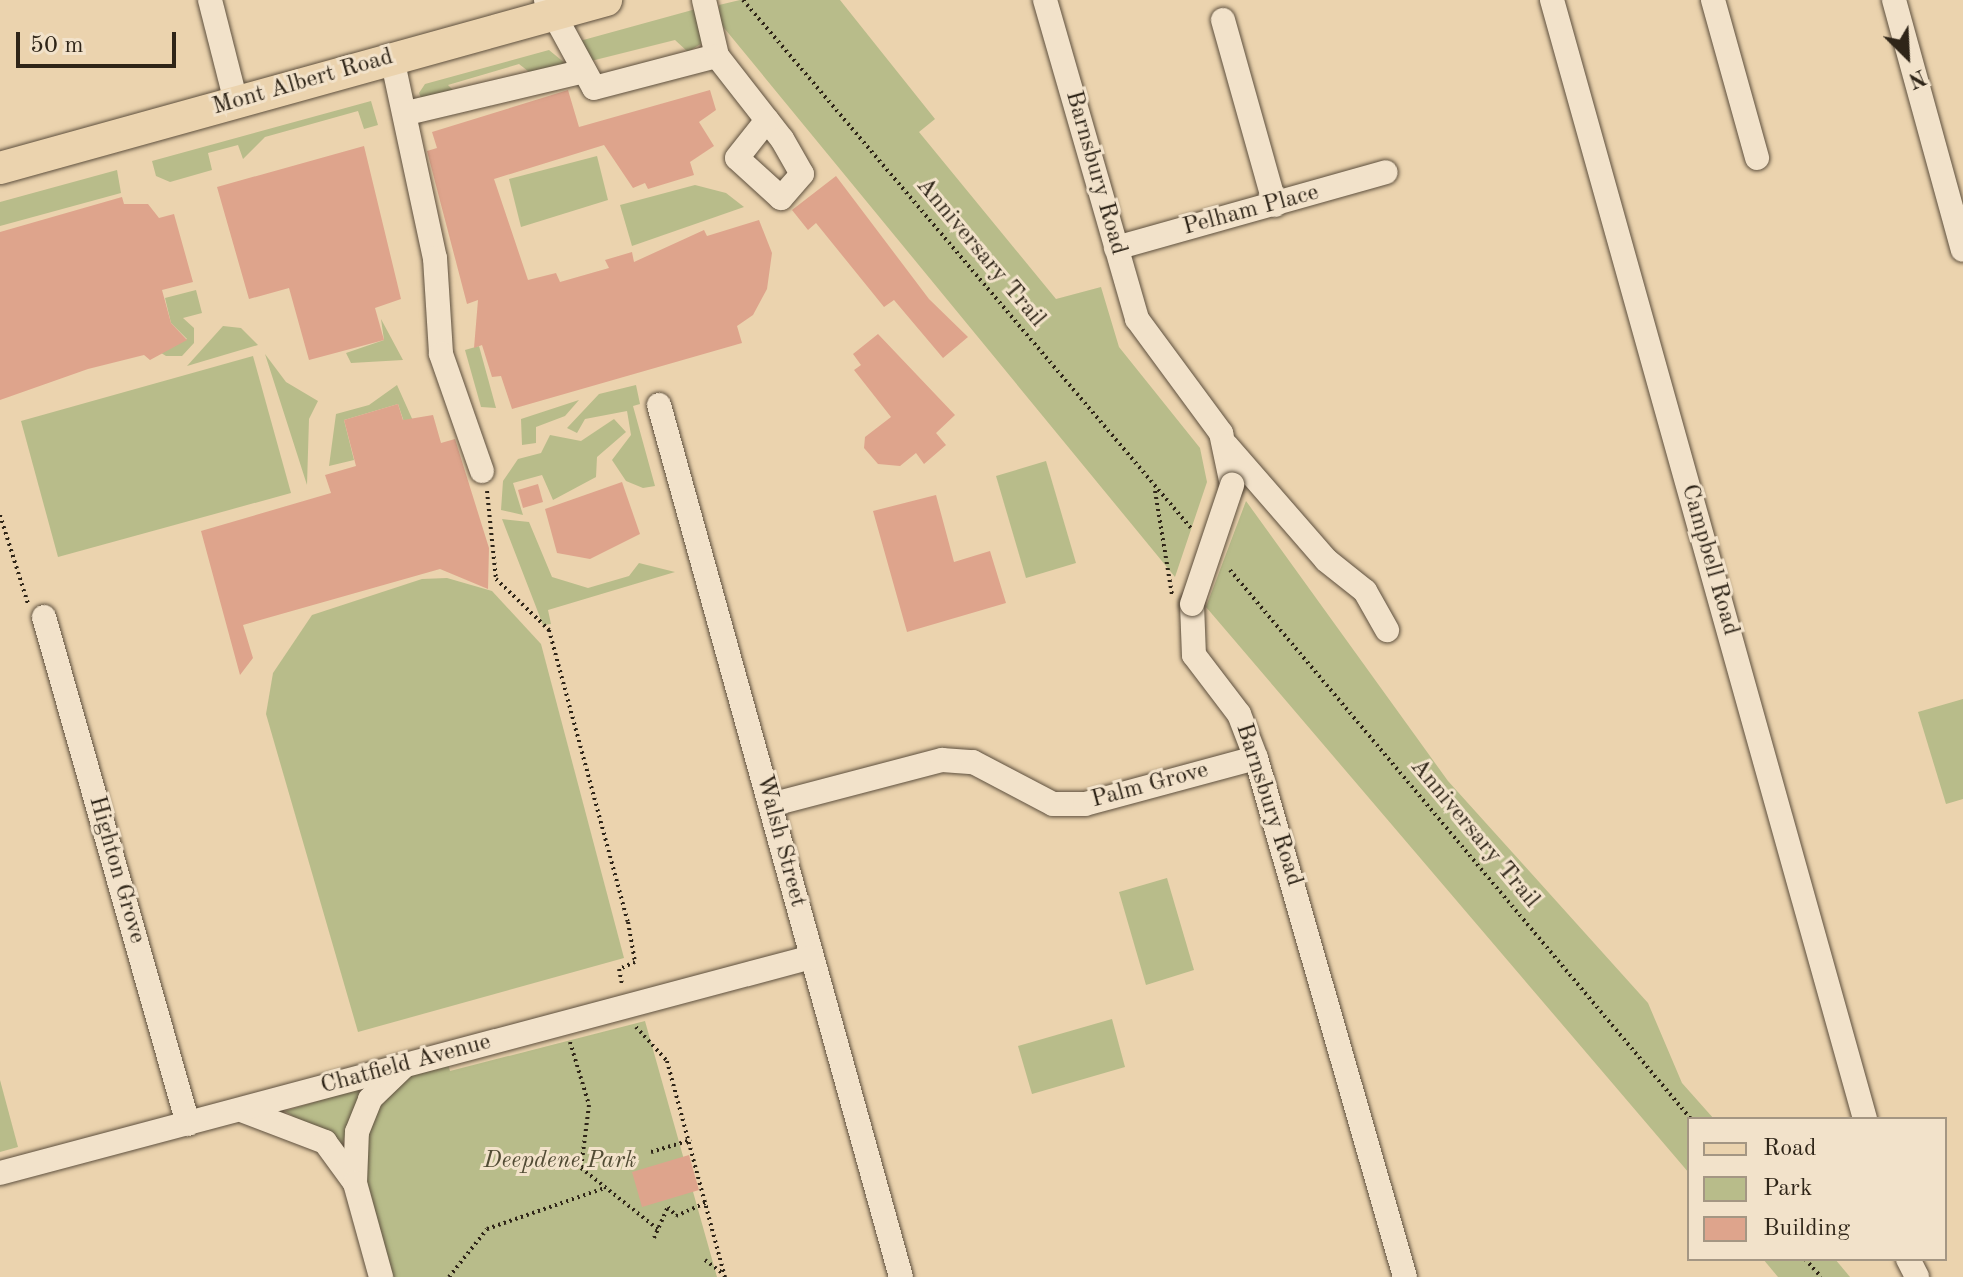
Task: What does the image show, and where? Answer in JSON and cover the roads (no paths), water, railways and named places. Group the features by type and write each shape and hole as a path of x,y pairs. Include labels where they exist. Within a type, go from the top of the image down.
{"main road":[{"name":"Mont Albert Road","path":"0,168 392,58 548,8 606,0"}],"street":[{"path":"210,0 236,102"},
{"path":"704,0 717,56 768,122"},
{"name":"Barnsbury Road","path":"1045,0 1116,248 1146,338 1227,446 1232,485 1192,604 1194,655 1239,714 1256,758 1405,1277"},
{"name":"Campbell Road","path":"1552,0 1864,1117"},
{"path":"1713,0 1757,158"},
{"path":"1894,0 1963,250"},
{"path":"548,8 594,88 717,56"},
{"path":"1223,20 1275,205"},
{"path":"392,58 407,113 409,160 435,258 441,354 486,476"},
{"path":"407,113 584,71"},
{"name":"Pelham Place","path":"1116,248 1386,172"},
{"name":"Walsh Street","path":"659,405 901,1277"},
{"path":"1227,446 1326,560 1372,600 1387,630"},
{"name":"Highton Grove","path":"44,617 188,1124"},
{"name":"Palm Grove","path":"770,805 942,760 973,762 1053,804 1085,804 1256,758"},
{"name":"Chatfield Avenue","path":"0,1173 405,1064 627,1011 812,957"},
{"path":"381,1277 355,1183 357,1132 370,1099 405,1064"},
{"path":"243,1110 325,1142 355,1183"}],"park label":[{"name":"Deepdene Park","path":"560,1162"}]}
